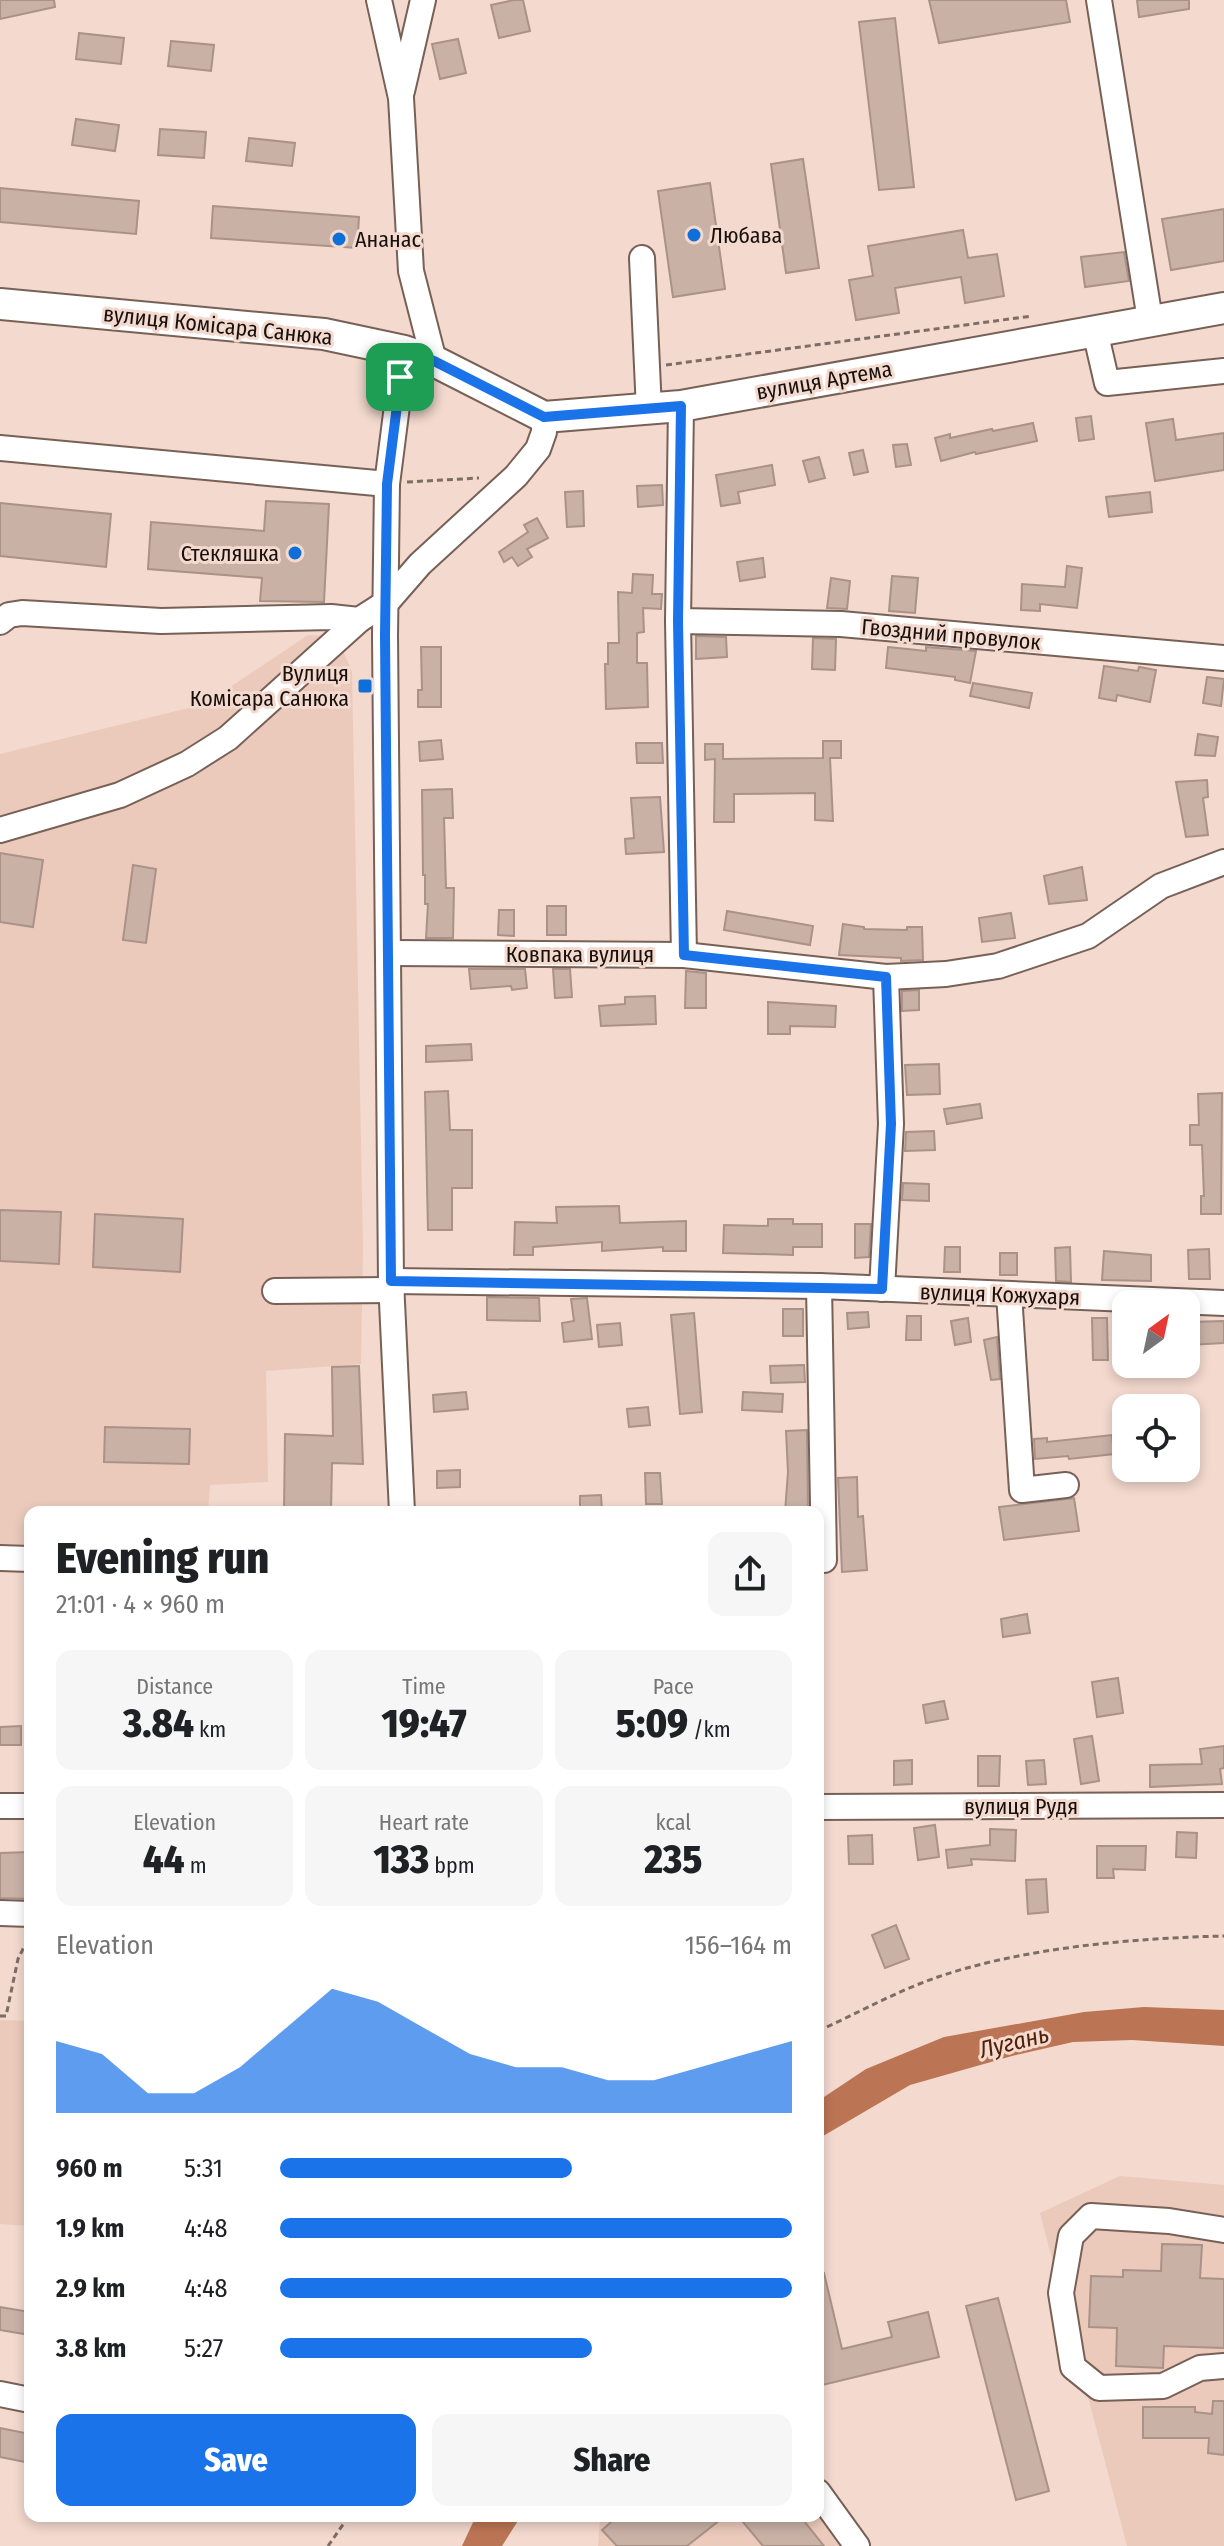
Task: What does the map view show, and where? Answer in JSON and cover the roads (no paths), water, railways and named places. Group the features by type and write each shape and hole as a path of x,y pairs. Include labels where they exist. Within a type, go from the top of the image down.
{"main road":[{"name":"вулиця Комісара Санюка","path":"0,304 324,334 404,351 434,361"},
{"name":"вулиця Артема","path":"544,417 681,406 1224,308"},
{"path":"434,361 544,417"}],"street":[{"path":"379,0 401,98 411,271 434,361"},
{"path":"401,98 423,0"},
{"path":"1099,0 1150,320"},
{"path":"642,258 649,410"},
{"path":"1095,331 1107,383 1224,371"},
{"path":"402,1506 392,1286 387,484 404,351"},
{"path":"681,406 678,621 684,955"},
{"path":"0,830 120,795 187,764 228,738 359,620 387,602 420,564 516,476 538,449 544,432 544,417"},
{"path":"0,448 387,484"},
{"path":"0,622 9,615 22,613 161,621 331,617 359,620"},
{"name":"Гвоздний провулок","path":"678,621 841,624 1224,658"},
{"name":"Ковпака вулиця","path":"390,953 684,955 886,977 946,974 998,966 1088,936 1161,886 1224,862"},
{"path":"882,1289 891,1124 886,977"},
{"name":"вулиця Кожухаря","path":"275,1291 392,1286 819,1286 1224,1303"},
{"path":"819,1286 823,1506"},
{"path":"1009,1294 1022,1490 1066,1485"},
{"path":"0,1558 24,1559"},
{"name":"вулиця Рудя","path":"824,1807 1224,1805"},
{"path":"0,1806 24,1806"},
{"path":"0,1913 24,1914"},
{"path":"1224,2230 1169,2221 1091,2216 1071,2236 1061,2293 1073,2367 1099,2388 1163,2386 1200,2368 1224,2366"},
{"path":"0,2394 24,2399"},
{"path":"824,2500 857,2546"}],"water":[{"name":"Лугань","path":"1144,2007 1224,2010 1224,2046 1132,2040 1073,2042 910,2085 824,2135 824,2097 866,2069 944,2037 1084,2012"},
{"path":"473,2522 517,2522 502,2546 462,2546"}],"place":[{"name":"Любава","path":"694,235"},
{"name":"Ананас","path":"339,239"},
{"name":"Стекляшка","path":"295,553"},
{"name":"Вулиця Комісара Санюка","path":"365,686"}]}
